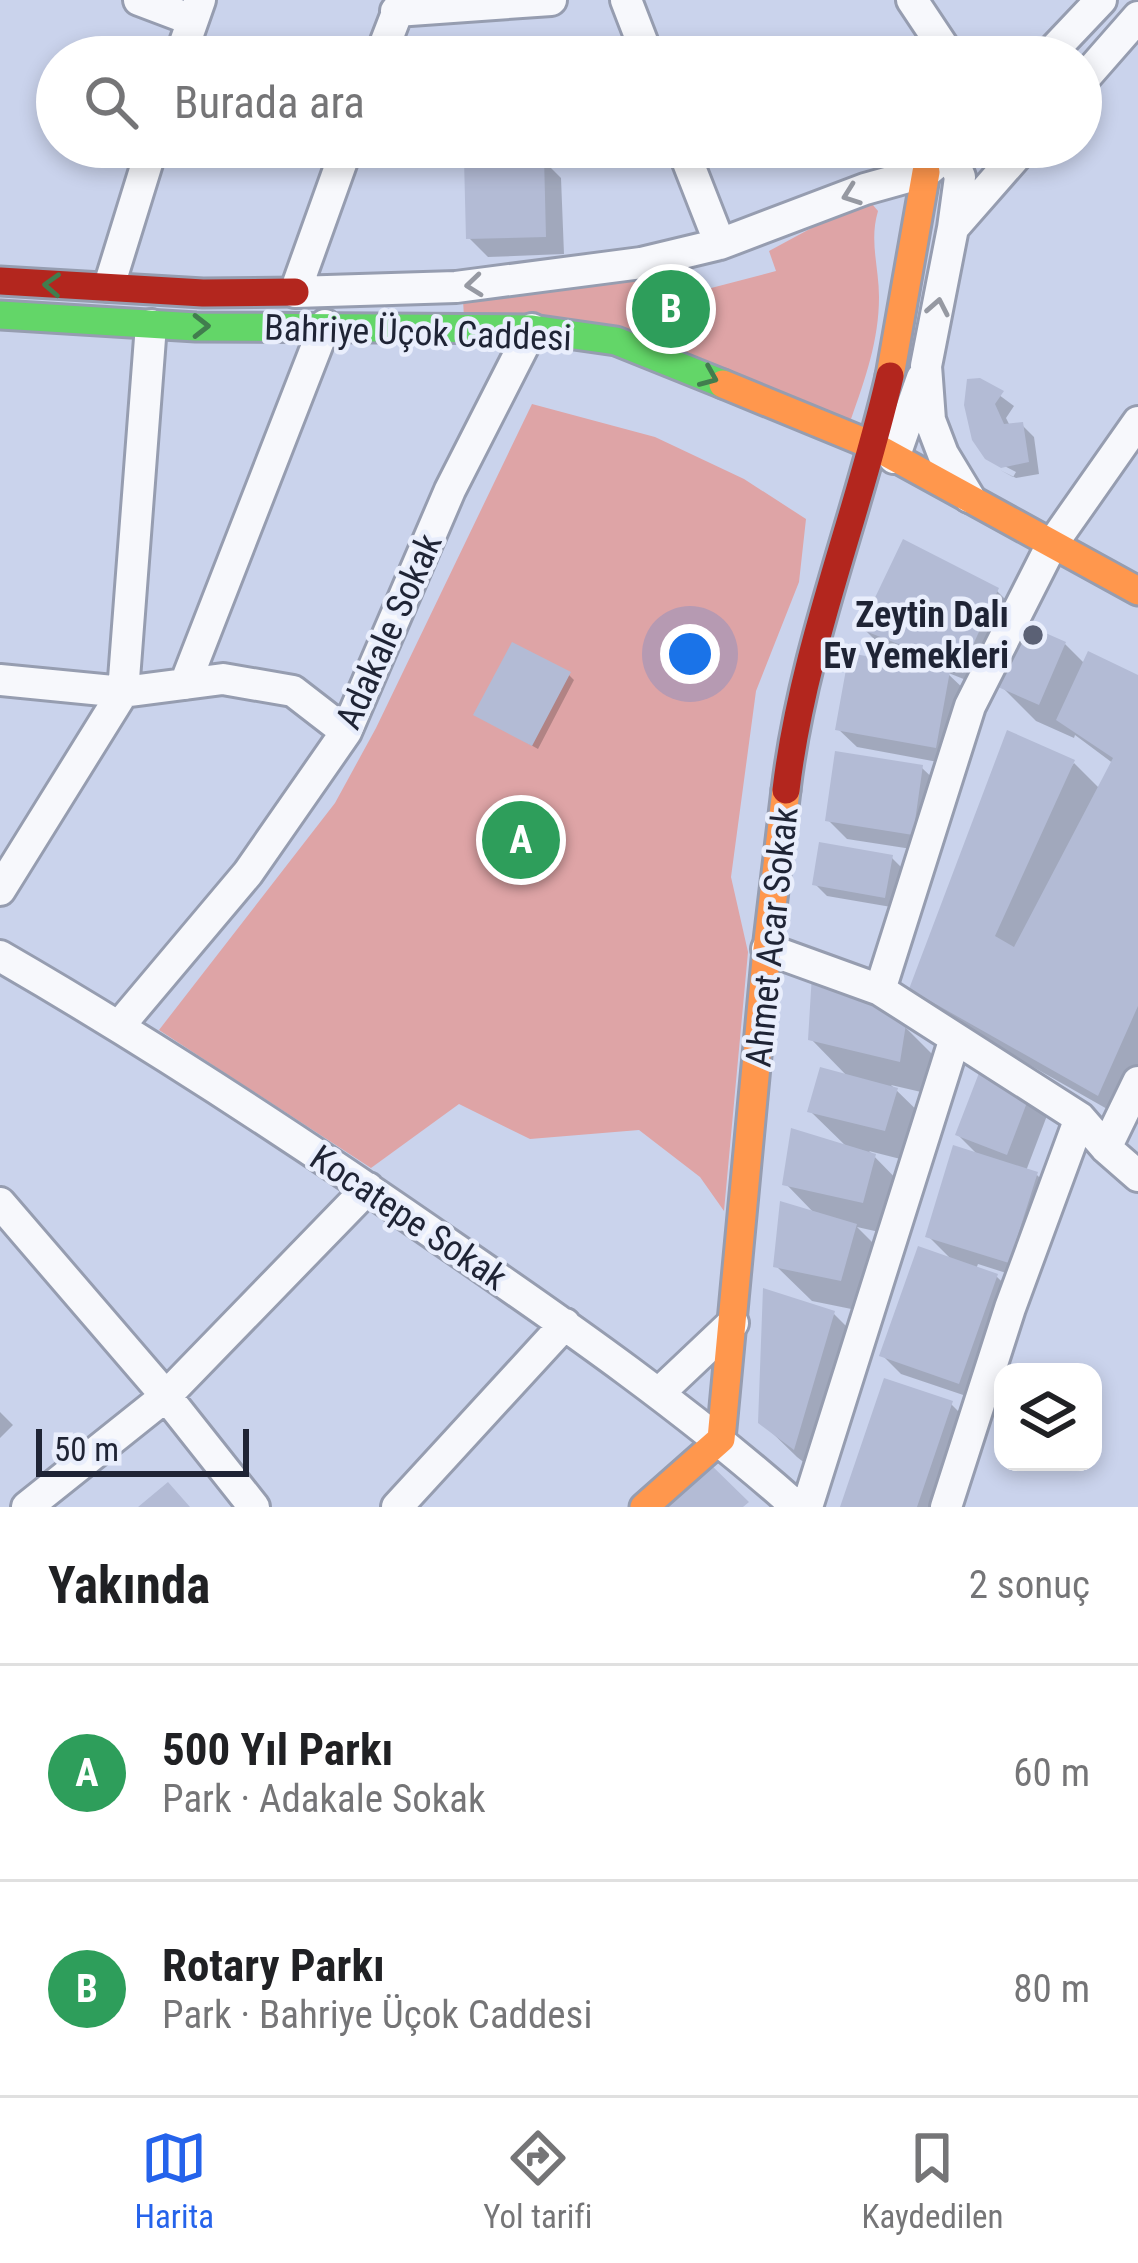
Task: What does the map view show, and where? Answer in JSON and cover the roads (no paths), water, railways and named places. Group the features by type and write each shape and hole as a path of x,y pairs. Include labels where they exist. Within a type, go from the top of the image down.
{"street":[{"path":"139,0 196,10"},
{"path":"388,36 399,5 551,0"},
{"path":"626,0 640,36"},
{"path":"913,0 936,36"},
{"path":"1068,36 1101,0"},
{"path":"1102,58 1138,17"},
{"path":"109,286 146,168"},
{"path":"339,168 295,292 456,287 641,263 720,244 917,168"},
{"path":"690,168 720,244"},
{"name":"Ahmet Acar Sokak","path":"721,1439 767,949 791,748 818,618 884,452 904,313 941,168"},
{"path":"884,452 926,366 960,178 952,168"},
{"path":"953,228 1006,168"},
{"name":"Bahriye Üçok Caddesi","path":"0,281 203,293 295,292"},
{"name":"Bahriye Üçok Caddesi","path":"0,315 151,325 532,329 616,341 884,452 1138,591"},
{"path":"0,890 123,692 151,325"},
{"path":"185,684 325,325"},
{"name":"Adakale Sokak","path":"120,1025 248,873 346,732 450,490 532,329"},
{"path":"926,366 930,420 943,454 969,497"},
{"path":"880,990 970,706 1051,547 1138,422"},
{"path":"0,680 123,692 223,680 293,691 346,732"},
{"path":"767,949 880,990 1080,1118 1138,1176"},
{"name":"Kocatepe Sokak","path":"0,956 120,1025 565,1324 721,1439 797,1507"},
{"path":"807,1507 955,1038"},
{"path":"1106,1148 1138,1082"},
{"path":"946,1507 1010,1308 1080,1118"},
{"path":"27,1507 166,1396 368,1188"},
{"path":"0,1203 166,1396 254,1507"},
{"path":"658,1393 733,1323"},
{"path":"397,1507 565,1324"},
{"path":"644,1507 721,1439"}],"place":[{"name":"Rotary Parkı","path":"671,309"},
{"name":"Zeytin Dalı Ev Yemekleri","path":"1033,635"},
{"name":"500 Yıl Parkı","path":"521,840"}]}
